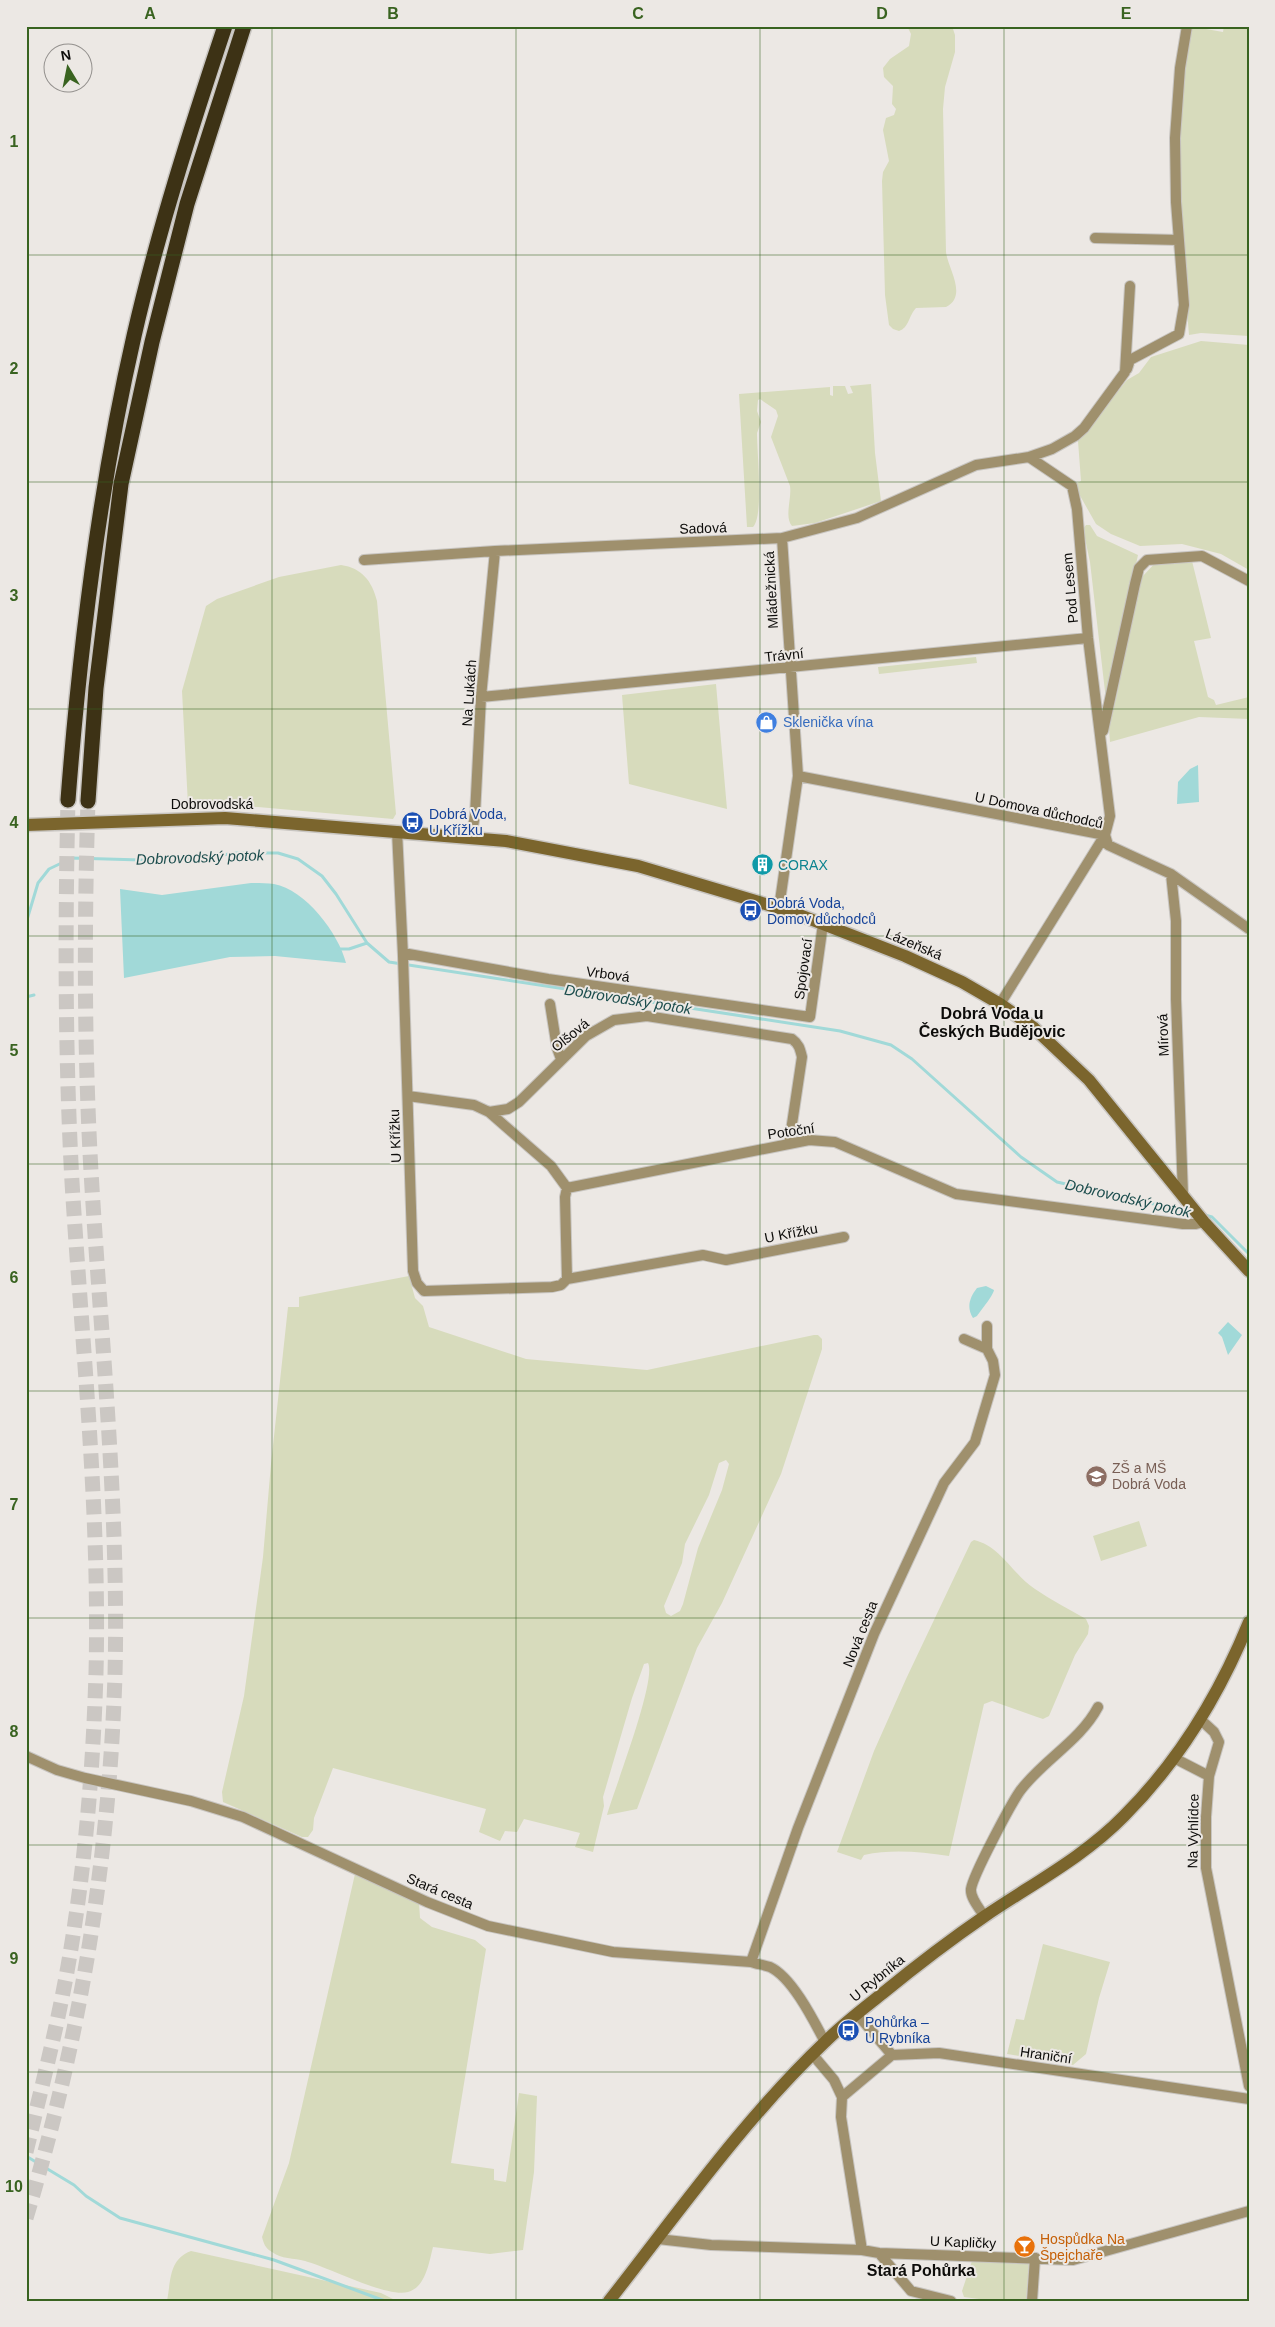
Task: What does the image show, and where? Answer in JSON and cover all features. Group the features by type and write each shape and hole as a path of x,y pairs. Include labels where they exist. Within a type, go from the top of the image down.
{"highway":[{"path":"68,800 86,606 104,486 134,336 168,202 225,26"},
{"path":"88,801 96,688 121,484 152,342 187,204 244,26"}],"street":[{"path":"1095,238 1178,240 1175,138 1180,68 1187,26"},
{"name":"Sadová","path":"364,560 495,551 782,538 857,518 976,465 1030,457 1052,449 1075,436 1084,428 1125,372 1130,360 1179,334 1184,306 1178,240"},
{"path":"1125,372 1130,286"},
{"name":"Pod Lesem","path":"1000,1004 1105,835 1110,816 1088,638 1077,509 1072,486 1030,457"},
{"name":"Mládežnická","path":"779,908 798,776 782,538"},
{"name":"Na Lukách","path":"471,838 481,697 495,551"},
{"name":"Pod Lesem","path":"1101,738 1139,568 1147,560 1202,556 1249,581"},
{"name":"Trávní","path":"481,697 1088,638"},
{"name":"U Domova důchodců","path":"798,776 1105,835 1108,845 1170,874 1249,928"},
{"name":"Dobrovodská","path":"26,825 225,818 396,831"},
{"name":"Lázeňská","path":"396,831 506,841 638,866 779,908 905,956 962,982 1000,1004 1034,1028 1089,1080 1192,1208 1249,1271"},
{"name":"U Křížku","path":"396,831 404,979 413,1270 416,1283 424,1290 552,1286 561,1285 568,1278 703,1254 726,1260 844,1237"},
{"name":"Mírová","path":"1170,874 1176,921 1176,999 1182,1195"},
{"name":"Spojovací","path":"810,1018 823,924"},
{"name":"Vrbová","path":"403,955 548,979 810,1018"},
{"path":"550,1004 557,1048 561,1059"},
{"name":"Olšová","path":"489,1112 508,1109 519,1102 586,1036 614,1020 647,1016 792,1039 799,1046 802,1057 789,1144"},
{"path":"408,1096 474,1105 489,1112 551,1166 567,1188 565,1197 568,1278"},
{"name":"Potoční","path":"567,1188 809,1140 835,1142 956,1194 1183,1224 1204,1222"},
{"name":"Nová cesta","path":"751,1962 798,1828 874,1634 944,1483 974,1442 995,1375 993,1361 987,1350 987,1326"},
{"path":"964,1339 987,1350"},
{"path":"1201,1720 1238,1649 1249,1622"},
{"path":"984,1916 972,1895 971,1889 981,1865 1020,1791 1084,1727 1098,1707"},
{"name":"U Rybníka","path":"609,2301 753,2118 825,2042 927,1957 984,1916 1075,1858 1124,1817 1174,1758 1201,1720"},
{"name":"Na Vyhlídce","path":"1201,1720 1214,1732 1218,1742 1209,1776 1206,1817 1206,1868 1249,2086"},
{"name":"Stará cesta","path":"26,1756 57,1770 85,1778 191,1801 243,1817 312,1847 427,1902 488,1926 613,1952 751,1962 771,1968 784,1978 814,2020 825,2042"},
{"path":"1174,1758 1209,1776"},
{"path":"842,2097 892,2055 857,2014"},
{"name":"Hraniční","path":"892,2055 939,2053 1249,2099"},
{"path":"813,2055 834,2080 842,2097 841,2117 862,2250"},
{"name":"U Kapličky","path":"658,2239 720,2245 834,2251 862,2250 879,2253 1073,2260 1249,2212"},
{"path":"879,2253 912,2291 951,2301"},
{"path":"1032,2301 1035,2258"}],"green space":[{"path":"907,26 952,26 955,35 955,52 945,87 943,109 946,252 955,282 956,296 946,307 916,308 905,327 899,331 889,325 885,295 882,181 883,172 889,161 883,130 886,118 894,115 896,109 892,104 893,86 884,77 883,68 890,59 909,46 911,34"},
{"path":"1189,26 1223,32 1224,26 1249,26 1249,336 1201,333 1189,335 1180,219 1179,142 1183,64"},
{"path":"1201,341 1249,345 1249,570 1221,554 1182,544 1140,546 1111,534 1096,524 1074,485 1081,481 1078,441 1127,380 1139,373 1151,357"},
{"path":"871,384 875,453 881,501 815,523 792,526 788,513 790,486 771,437 778,416 776,410 760,399 758,400 757,411 761,422 757,433 758,510 753,527 747,527 739,394 830,387 830,395 833,396 833,386 845,386 848,394 853,393 850,386"},
{"path":"1086,525 1090,525 1097,536 1138,555 1106,700 1090,562 1083,529"},
{"path":"1157,561 1192,561 1211,638 1194,641 1208,697 1214,700 1216,705 1249,697 1249,719 1199,717 1110,742 1109,728 1118,690 1119,670 1142,577"},
{"path":"341,565 355,569 365,577 372,587 377,601 396,814 393,819 258,807 188,805 182,691 206,606 217,599 279,577"},
{"path":"976,657 977,663 879,674 878,667"},
{"path":"716,684 727,809 629,784 622,695"},
{"path":"409,1276 415,1298 423,1306 429,1327 526,1359 647,1370 814,1335 818,1335 822,1339 822,1349 781,1474 722,1603 697,1648 637,1809 607,1815 641,1712 649,1673 648,1663 644,1664 603,1797 604,1806 593,1852 575,1847 580,1833 524,1819 517,1832 505,1831 500,1841 479,1832 486,1809 333,1768 314,1818 313,1830 308,1837 302,1837 223,1802 222,1792 244,1696 263,1557 288,1307 299,1307 299,1297","holes":["726,1460 729,1464 722,1490 698,1548 683,1604 680,1611 671,1616 666,1613 664,1606 682,1563 685,1544 709,1495 719,1463"]},
{"path":"1139,1521 1147,1546 1101,1561 1093,1536"},
{"path":"974,1540 992,1548 1035,1589 1086,1619 1089,1626 1088,1634 1075,1655 1049,1716 1043,1719 992,1701 984,1704 949,1856 917,1852 885,1852 864,1855 861,1860 837,1852 874,1751 906,1679 971,1542"},
{"path":"355,1874 419,1903 420,1918 432,1927 475,1940 486,1949 451,2163 494,2169 494,2180 506,2182 519,2093 537,2096 534,2172 523,2250 490,2254 433,2247 423,2280 408,2292 386,2291 315,2264 279,2256 268,2249 262,2237 289,2163"},
{"path":"1043,1944 1110,1962 1099,1998 1086,2054 1073,2065 1007,2054 1016,2019 1024,2020"},
{"path":"191,2251 381,2293 397,2301 167,2301 172,2271 179,2259"},
{"path":"972,2261 1029,2263 1026,2301 994,2301 964,2297 962,2291"}],"water":[{"path":"1198,765 1199,802 1177,804 1178,782 1190,769"},
{"path":"251,883 274,884 286,888 309,904 319,914 336,939 346,963 275,956 230,957 124,978 120,889 162,895"},
{"path":"986,1286 994,1290 993,1293 977,1316 973,1318 969,1306 972,1295 977,1288"},
{"path":"1228,1322 1242,1335 1228,1355 1222,1337 1218,1333"}],"waterway":[{"name":"Dobrovodský potok","path":"26,923 38,883 49,869 72,858 176,861 237,853 278,853 298,859 322,876 336,894 367,943 389,962 840,1031 891,1045 912,1059 1021,1157 1057,1182 1189,1212"},
{"path":"339,949 349,949 367,943"},
{"path":"26,997 34,995"},
{"name":"Dobrovodský potok","path":"1205,1215 1212,1217 1249,1254"},
{"path":"26,2156 74,2185 86,2196 120,2218 274,2260 385,2301"}],"tunnel":[{"path":"26,2152 59,2012 74,1930 87,1820 96,1673 97,1612 93,1489 72,1182 68,1087 66,944 68,800"},
{"path":"26,2218 62,2084 89,1950 106,1814 112,1745 116,1614 112,1492 87,1091 85,947 88,801"}],"place":[{"name":"Sklenička vína","path":"767,722"},
{"name":"Dobrá Voda, U Křížku","path":"413,822"},
{"name":"CORAX","path":"762,865"},
{"name":"Dobrá Voda, Domov důchodců","path":"751,911"},
{"name":"ZŠ a MŠ Dobrá Voda","path":"1096,1476"},
{"name":"Pohůrka – U Rybníka","path":"849,2030"},
{"name":"Hospůdka Na Špejchaře","path":"1024,2247"}],"district":[{"name":"Dobrá Voda u Českých Budějovic","path":"992,1022"},
{"name":"Stará Pohůrka","path":"921,2270"}]}
